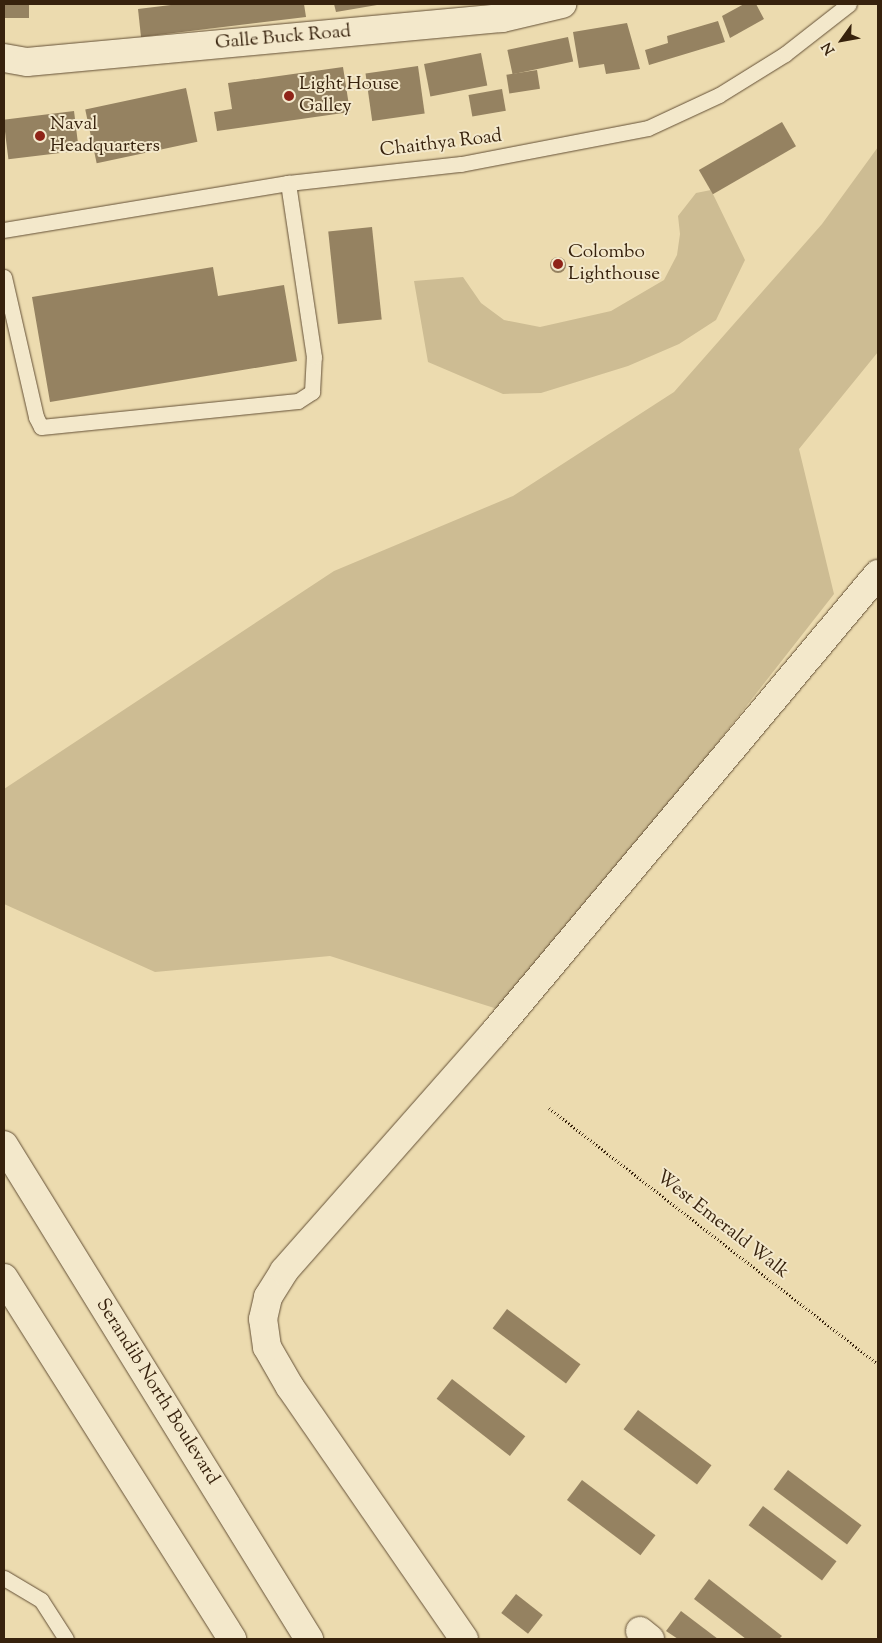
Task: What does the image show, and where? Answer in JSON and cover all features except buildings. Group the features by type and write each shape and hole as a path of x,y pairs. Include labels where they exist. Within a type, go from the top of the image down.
{"street":[{"name":"Galle Buck Road","path":"4,58 27,62 492,19 562,4"},
{"path":"464,1639 290,1387 267,1347 263,1319 268,1297 284,1271 493,1034 878,574"},
{"name":"Serandib North Boulevard","path":"4,1145 309,1639"},
{"path":"4,1278 232,1639"}],"lane":[{"name":"Chaithya Road","path":"4,230 288,183 470,162 648,128 728,90 785,54 849,4"},
{"path":"4,277 36,417 41,427 298,401 312,392 314,357 288,183"},
{"path":"4,1578 41,1600 66,1639"}],"path":[{"name":"West Emerald Walk","path":"549,1108 878,1364"}],"shaded area":[{"path":"878,147 878,352 799,449 834,594 507,1012 330,956 155,972 4,904 4,789 334,571 513,496 674,392 822,224"},
{"path":"711,190 745,260 716,320 679,344 628,366 541,393 503,394 428,362 414,281 463,277 481,303 504,320 540,327 611,311 664,280 677,255 680,234 678,216 696,193"}],"place":[{"name":"Light House Galley","path":"289,96"},
{"name":"Naval Headquarters","path":"40,136"},
{"name":"Colombo Lighthouse","path":"558,264"}]}
